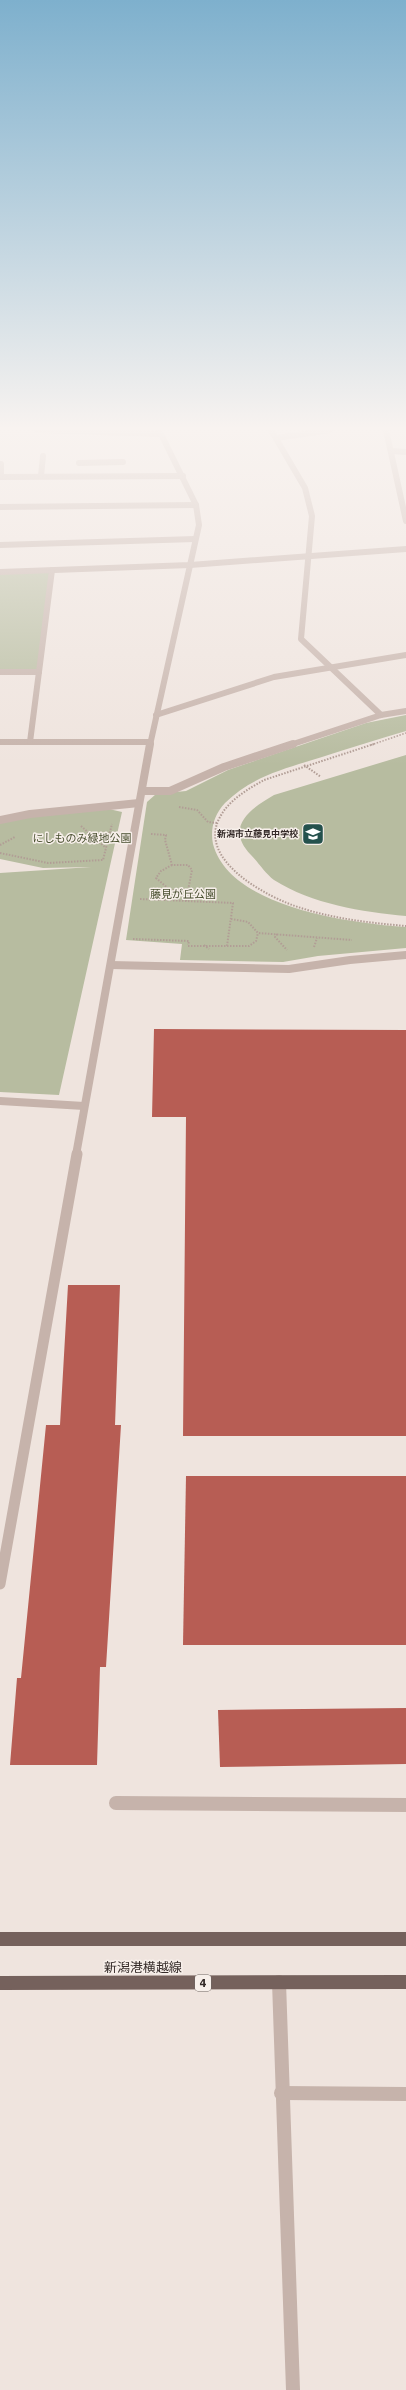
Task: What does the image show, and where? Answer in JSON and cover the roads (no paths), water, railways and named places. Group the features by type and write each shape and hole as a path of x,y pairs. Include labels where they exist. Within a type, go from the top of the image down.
{"main road":[{"path":"0,1940 406,1939"},
{"name":"新潟港横越線","path":"0,1983 406,1982"}],"street":[{"path":"0,545 113,542"},
{"path":"0,1584 150,742 195,542"},
{"path":"311,542 301,639 381,715"},
{"path":"0,572 190,565 406,548"},
{"path":"30,742 52,570"},
{"path":"156,716 274,677 406,655"},
{"path":"0,672 40,672"},
{"path":"142,791 170,791 224,767 381,715 406,711"},
{"path":"0,742 150,742"},
{"path":"0,820 30,814 139,803"},
{"path":"110,965 289,969 350,960 406,955"},
{"path":"0,1101 84,1106"},
{"path":"116,1803 406,1805"},
{"path":"279,1982 281,2093 293,2390"},
{"path":"281,2093 406,2094"}],"place":[{"name":"新潟市立藤見中学校","path":"313,834"}],"park label":[{"name":"にしものみ緑地公園","path":"82,838"},
{"name":"藤見が丘公園","path":"183,894"}]}
